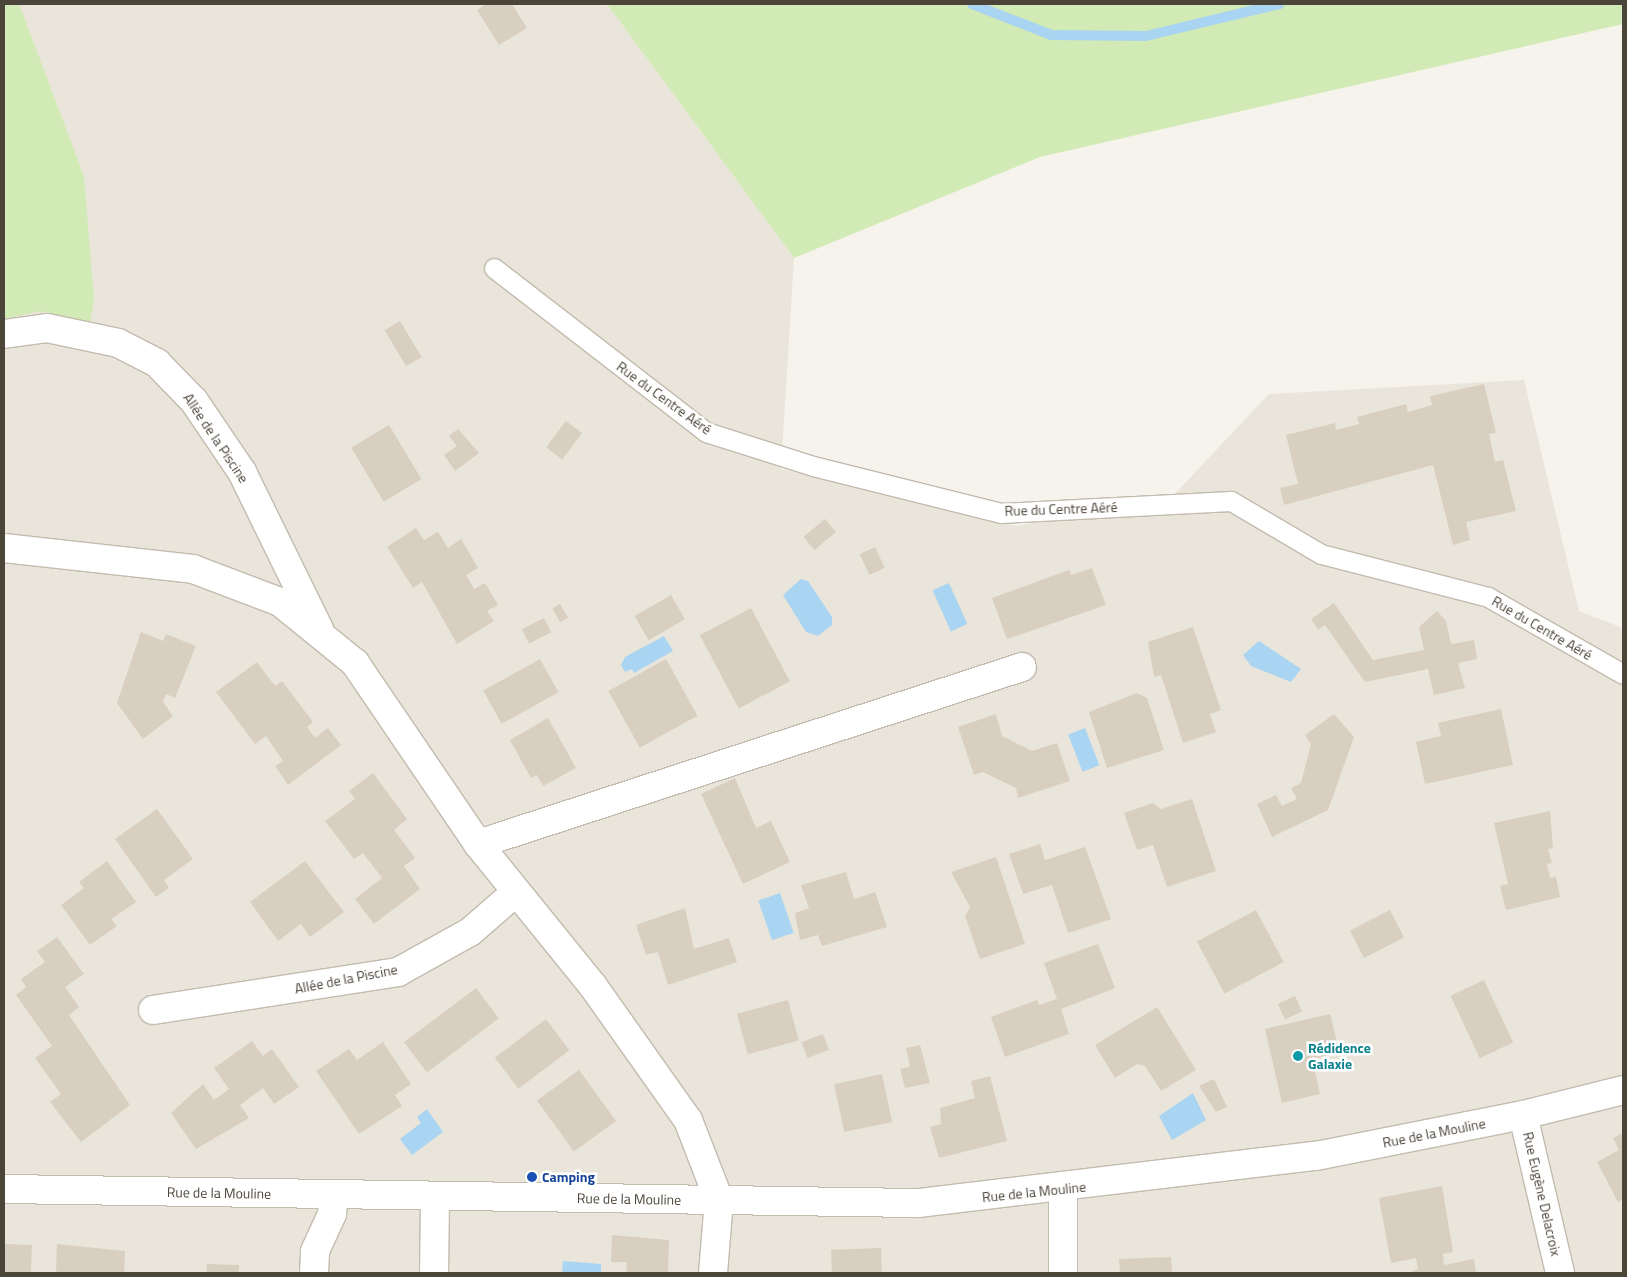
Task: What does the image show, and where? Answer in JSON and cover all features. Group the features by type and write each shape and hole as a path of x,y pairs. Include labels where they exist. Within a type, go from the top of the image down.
{"street":[{"name":"Allée de la Piscine","path":"4,334 47,328 118,343 157,363 194,401 242,472 323,637"},
{"name":"Allée de la Piscine","path":"4,548 193,569 280,602 355,663 478,844 593,986 688,1120 719,1200"},
{"path":"478,844 1022,667"},
{"name":"Allée de la Piscine","path":"153,1010 398,972 470,932 516,892"},
{"name":"Rue de la Mouline","path":"4,1189 919,1203 1063,1189 1316,1156 1523,1116 1623,1090"},
{"name":"Rue Eugène Delacroix","path":"1523,1116 1560,1273"},
{"path":"1063,1189 1063,1273"},
{"path":"314,1273 314,1251 332,1214 334,1195"},
{"path":"434,1273 435,1196"},
{"path":"713,1273 719,1200"}],"lane":[{"name":"Rue du Centre Aéré","path":"494,268 706,432 813,466 1001,512 1231,501 1321,554 1488,598 1623,674"}],"shaded area":[{"path":"4,4 607,4 794,258 781,469 1016,526 1168,501 1269,394 1524,380 1579,611 1623,628 1623,1273 4,1273"}],"green space":[{"path":"4,4 19,4 84,176 94,299 90,323 40,311 4,319"},
{"path":"607,4 1623,4 1623,24 1040,157 794,258"}],"water":[{"path":"801,579 808,581 832,617 832,625 818,636 806,632 783,595"},
{"path":"949,583 967,624 951,631 933,590"},
{"path":"664,636 673,651 634,673 632,669 625,672 621,665 625,657"},
{"path":"1259,641 1301,669 1291,682 1251,666 1243,655"},
{"path":"1085,728 1099,765 1083,772 1068,734"},
{"path":"780,893 794,933 772,940 758,900"},
{"path":"1193,1093 1206,1120 1172,1140 1159,1116"},
{"path":"427,1109 443,1132 412,1155 400,1139 421,1123 417,1117"},
{"path":"563,1261 601,1264 601,1273 562,1273"}],"building":[{"path":"487,4 512,4 527,28 499,45 477,10"},
{"path":"400,321 422,357 406,366 385,330"},
{"path":"1484,384 1496,433 1489,434 1495,462 1503,460 1516,511 1466,522 1470,540 1453,545 1433,465 1284,505 1280,488 1298,484 1286,435 1335,423 1336,430 1359,424 1357,417 1406,404 1408,412 1432,405 1430,396"},
{"path":"566,421 582,433 562,459 546,447"},
{"path":"389,425 421,479 384,502 351,448"},
{"path":"458,429 479,453 455,471 444,455 457,446 449,436"},
{"path":"825,519 836,532 814,550 804,537"},
{"path":"416,528 424,540 438,532 448,548 461,539 478,568 466,575 474,589 485,583 498,605 487,611 494,621 457,644 422,582 413,588 387,547"},
{"path":"875,547 885,568 869,575 860,554"},
{"path":"1092,568 1106,605 1007,639 992,598 1069,570 1071,575"},
{"path":"671,595 685,619 649,640 635,616"},
{"path":"1334,603 1373,660 1424,650 1419,627 1437,611 1446,621 1451,644 1474,640 1477,659 1458,663 1465,688 1434,695 1428,669 1365,682 1325,625 1318,630 1311,619"},
{"path":"560,604 568,618 560,622 552,608"},
{"path":"751,608 790,681 739,709 700,635"},
{"path":"544,618 551,632 529,644 522,629"},
{"path":"1193,627 1221,710 1210,714 1216,732 1183,743 1161,675 1154,677 1148,642"},
{"path":"141,632 163,641 166,634 196,646 175,698 166,694 163,702 173,716 143,739 117,703"},
{"path":"540,659 558,692 502,724 483,691"},
{"path":"666,659 698,716 640,748 608,691"},
{"path":"257,662 275,686 282,681 313,722 307,727 315,738 328,728 341,745 288,785 275,766 283,761 266,736 255,744 216,692"},
{"path":"1137,693 1147,698 1164,750 1107,768 1089,712"},
{"path":"1501,709 1513,765 1425,784 1416,742 1441,736 1438,723"},
{"path":"996,714 1002,736 1032,751 1057,743 1070,781 1018,798 1016,788 983,772 974,775 958,727"},
{"path":"1334,714 1354,737 1328,810 1272,837 1257,804 1276,795 1282,806 1297,799 1291,788 1301,783 1311,744 1305,735"},
{"path":"548,718 576,768 543,786 537,775 531,778 510,740"},
{"path":"373,773 407,819 394,830 415,858 404,866 420,889 374,924 355,899 382,878 363,853 354,859 325,821 355,799 349,791"},
{"path":"735,778 756,828 771,821 790,862 743,884 701,794"},
{"path":"1192,799 1216,871 1167,887 1153,845 1137,850 1124,813 1153,803 1161,809"},
{"path":"157,809 193,859 164,880 169,888 156,897 115,839"},
{"path":"1550,811 1553,848 1548,849 1552,863 1547,864 1550,878 1556,877 1560,897 1506,910 1500,886 1508,884 1494,823"},
{"path":"1040,844 1045,860 1085,847 1111,919 1068,933 1052,885 1023,894 1009,854"},
{"path":"996,857 1025,944 980,959 965,916 970,907 951,872"},
{"path":"107,861 136,902 111,919 117,926 90,945 61,905 84,888 79,882"},
{"path":"305,861 344,912 310,937 301,924 278,941 250,902"},
{"path":"846,872 854,899 875,892 887,927 822,946 818,935 800,940 795,913 809,908 801,885"},
{"path":"685,908 694,949 729,938 737,962 668,985 658,952 646,955 636,925"},
{"path":"1256,910 1284,962 1225,994 1197,941"},
{"path":"1390,910 1404,938 1364,958 1350,930"},
{"path":"57,937 84,974 65,987 79,1007 69,1015 130,1105 81,1142 50,1102 61,1094 35,1058 52,1046 16,995 26,987 21,979 45,962 37,951"},
{"path":"1098,944 1115,988 1061,1009 1069,1034 1005,1057 991,1017 1037,1000 1039,1005 1057,999 1044,963"},
{"path":"1484,980 1513,1043 1480,1058 1450,996"},
{"path":"476,988 499,1018 427,1073 404,1042"},
{"path":"1295,996 1302,1011 1285,1019 1278,1004"},
{"path":"788,1000 799,1041 748,1054 737,1014"},
{"path":"1157,1007 1196,1070 1161,1091 1145,1066 1137,1064 1115,1078 1095,1045"},
{"name":"Rédidence Galaxie","path":"1330,1014 1340,1053 1312,1059 1320,1094 1282,1103 1265,1029"},
{"path":"546,1019 569,1050 518,1089 495,1058"},
{"path":"823,1034 829,1050 808,1058 802,1042"},
{"path":"252,1041 263,1056 272,1049 299,1087 274,1104 263,1088 240,1105 249,1118 196,1149 171,1113 203,1084 214,1100 229,1089 214,1068"},
{"path":"383,1042 411,1084 395,1095 402,1106 359,1134 316,1071 349,1049 357,1060"},
{"path":"920,1045 930,1083 905,1088 900,1069 910,1067 906,1048"},
{"path":"579,1070 616,1121 574,1152 537,1101"},
{"path":"882,1074 892,1122 844,1132 834,1084"},
{"path":"990,1076 1007,1141 939,1158 930,1127 941,1124 940,1108 975,1098 971,1081"},
{"path":"1214,1079 1227,1107 1216,1112 1199,1086"},
{"path":"1623,1133 1623,1199 1618,1202 1597,1162 1619,1150 1613,1138"},
{"path":"1442,1186 1453,1252 1443,1254 1444,1265 1474,1259 1476,1273 1409,1273 1418,1269 1416,1258 1391,1263 1379,1198"},
{"path":"612,1235 669,1240 668,1273 626,1273 627,1262 611,1262"},
{"path":"4,1244 32,1245 31,1273 4,1273"},
{"path":"57,1244 125,1251 124,1273 56,1273"},
{"path":"881,1248 882,1273 832,1273 831,1250"},
{"path":"1171,1257 1172,1273 1120,1273 1119,1259"},
{"path":"207,1264 239,1265 239,1273 207,1273"}],"waterway":[{"path":"972,4 1051,35 1146,36 1279,4"}],"place":[{"name":"Rédidence Galaxie","path":"1298,1056"},
{"name":"Camping","path":"532,1177"}]}
